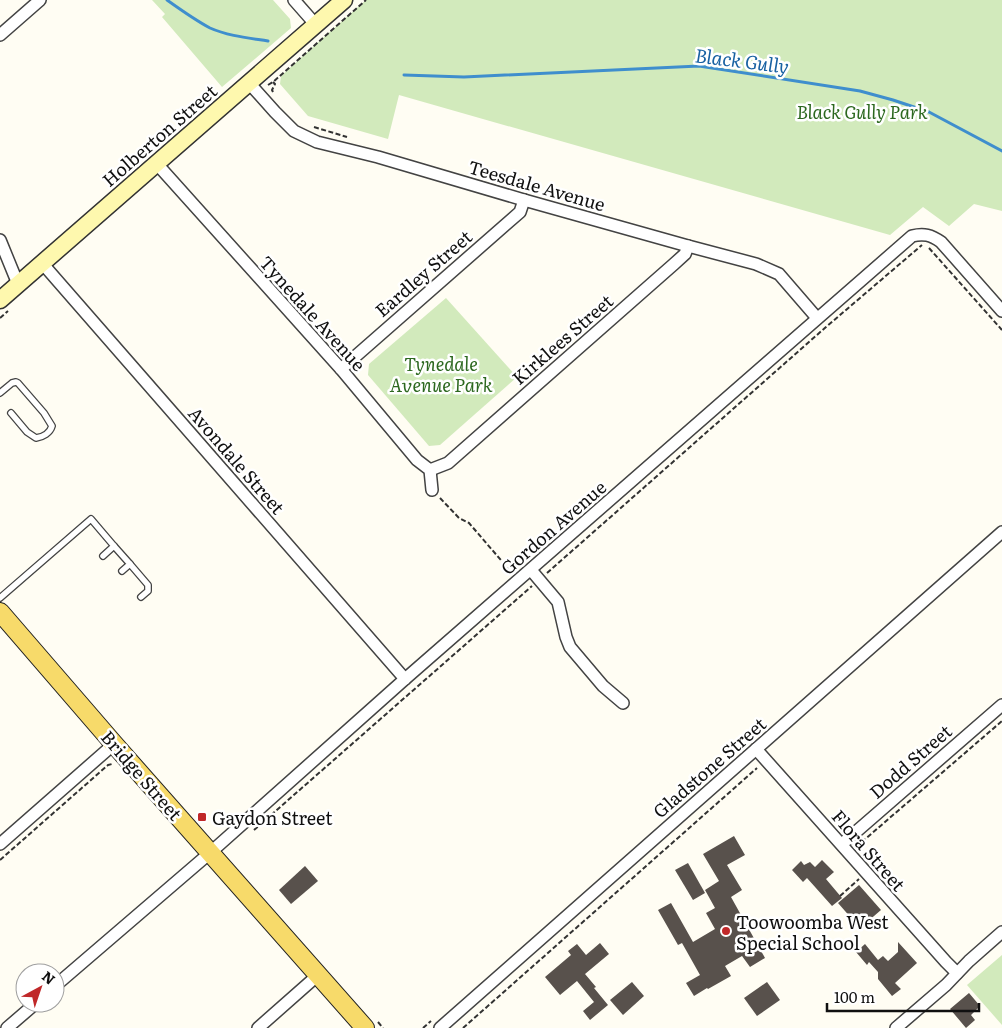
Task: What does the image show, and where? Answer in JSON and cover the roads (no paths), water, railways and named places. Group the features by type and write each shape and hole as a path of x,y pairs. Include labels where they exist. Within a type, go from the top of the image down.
{"main road":[{"name":"Holberton Street","path":"0,300 344,0"},
{"name":"Bridge Street","path":"0,612 364,1028"}],"street":[{"path":"0,35 40,0"},
{"path":"294,0 316,25"},
{"name":"Teesdale Avenue","path":"249,83 294,131 317,142 378,157 524,200 756,264 779,274 817,318"},
{"name":"Tynedale Avenue","path":"157,164 341,369 417,460 430,470"},
{"name":"Eardley Street","path":"341,369 520,212 524,200"},
{"name":"Gordon Avenue","path":"210,852 912,236 922,234 932,236 941,242 1002,311"},
{"path":"0,240 18,284"},
{"name":"Kirklees Street","path":"430,470 448,463 455,457 674,264 685,254 688,246"},
{"name":"Avondale Street","path":"42,263 406,679"},
{"path":"430,470 432,490"},
{"name":"Gladstone Street","path":"440,1028 1002,532"},
{"path":"531,570 558,602 570,647 603,686 623,703"},
{"name":"Dodd Street","path":"842,844 1002,705"},
{"path":"0,844 114,744"},
{"name":"Flora Street","path":"756,749 957,973"},
{"path":"65,977 210,852"},
{"path":"896,1028 946,985 969,961 1002,932"},
{"path":"258,1028 318,975"},
{"path":"7,1028 24,1013"}],"lane":[{"path":"0,392 12,382 18,383 44,413 52,426 51,430 42,438 36,438 27,432 11,413"},
{"path":"0,598 90,518 148,585 148,591 141,597"},
{"path":"103,556 114,546"},
{"path":"122,571 130,564"}],"waterway":[{"name":"Black Gully","path":"167,0 193,18 217,31 268,41"},
{"name":"Black Gully","path":"404,75 464,77 699,66 860,91 893,100 929,112 1002,151"}],"place":[{"name":"Gaydon Street","path":"202,817"},
{"name":"Toowoomba West Special School","path":"726,931"}],"park label":[{"name":"Black Gully Park","path":"862,111"},
{"name":"Tynedale Avenue Park","path":"441,373"}]}
